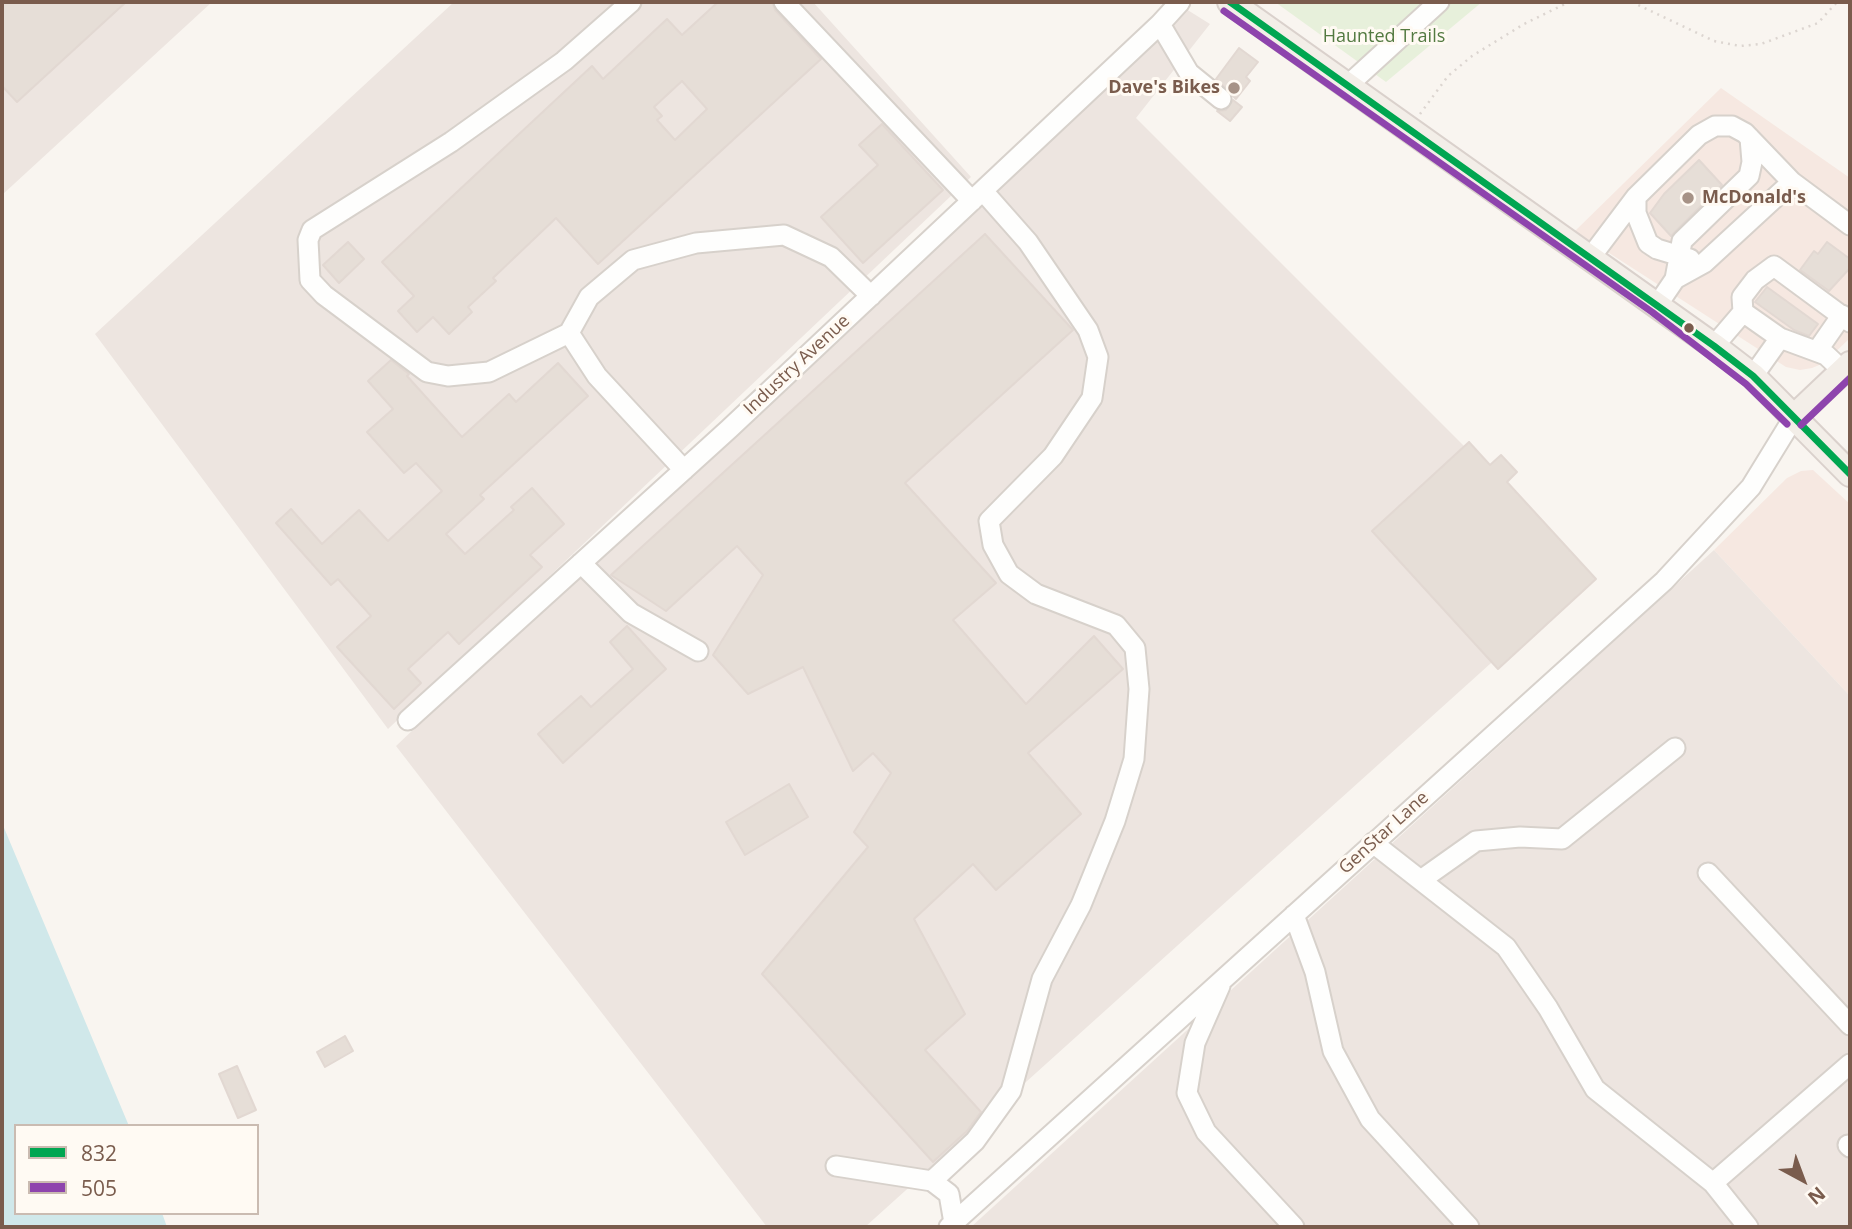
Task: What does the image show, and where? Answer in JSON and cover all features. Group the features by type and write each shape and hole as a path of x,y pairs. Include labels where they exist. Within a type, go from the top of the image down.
{"main road":[{"path":"1230,2 1714,346 1753,376 1850,474"},
{"path":"1794,417 1847,368"}],"street":[{"path":"631,2 564,61 451,142 312,230 308,240 310,280 324,295 427,372 448,376 489,372 569,332 589,297 633,260 696,243 784,235 831,257 871,296"},
{"path":"784,2 1043,264 1088,330 1098,357 1092,398 1053,456 989,521 993,545 1009,574 1036,594 1116,625 1135,648 1139,689 1133,759 1115,821 1081,905 1042,979 1011,1091 975,1141 932,1181"},
{"name":"Industry Avenue","path":"408,720 684,470 1160,24 1180,2"},
{"path":"1347,86 1439,2"},
{"path":"1160,24 1189,73 1221,99"},
{"path":"1590,258 1636,197 1699,135 1715,127 1732,126 1749,138 1792,182 1850,225"},
{"path":"1675,279 1682,241 1749,176 1752,162 1749,138"},
{"path":"1657,304 1675,279 1703,263 1792,182"},
{"path":"1636,197 1636,213 1648,243 1703,263"},
{"path":"1817,351 1846,318 1774,266 1755,280 1742,297 1744,312 1780,338 1826,355 1847,368"},
{"path":"1714,346 1744,312"},
{"path":"569,332 597,376 684,470"},
{"path":"1753,376 1780,338"},
{"name":"GenStar Lane","path":"952,1225 1664,581 1751,487 1794,417"},
{"path":"581,563 631,613 698,651"},
{"path":"1421,880 1476,841 1520,837 1562,839 1675,748"},
{"path":"1373,843 1506,947 1548,1008 1595,1089 1713,1183 1748,1227"},
{"path":"1708,873 1850,1025"},
{"path":"1294,915 1315,972 1333,1051 1370,1119 1469,1227"},
{"path":"1223,978 1195,1043 1187,1093 1206,1132 1294,1227"},
{"path":"1713,1183 1850,1064"},
{"path":"836,1166 932,1181 949,1194 952,1225"}],"path":[{"path":"1420,114 1448,76 1472,56 1524,24 1569,2"},
{"path":"1632,2 1714,41 1740,46 1761,44 1818,23 1837,2"}],"shaded area":[{"path":"2,2 212,2 2,195"},
{"path":"454,2 813,2 971,177 388,729 95,334"},
{"path":"1178,4 1210,24 1136,118 1591,573 865,1227 767,1227 396,746"},
{"path":"1721,88 1850,178 1850,338 1824,363 1812,368 1800,370 1786,367 1575,231"},
{"path":"1813,470 1850,504 1850,696 1714,550 1787,478 1801,471"},
{"path":"1714,550 1850,696 1850,1227 971,1227"}],"green space":[{"name":"Haunted Trails","path":"1275,2 1482,2 1386,82"}],"water":[{"path":"2,823 128,1124 14,1124 14,1215 163,1215 167,1227 2,1227"}],"building":[{"path":"2,2 126,2 17,102 2,86"},
{"path":"718,2 772,2 775,10 821,59 598,264 556,218 493,278 496,281 468,307 472,312 449,334 433,317 417,332 398,311 414,296 382,262 592,66 603,79 667,19 682,35","holes":["682,81 707,109 675,140 657,120 662,116 654,107"]},
{"name":"Dave's Bikes","path":"1239,48 1258,62 1246,77 1250,81 1236,99 1216,79"},
{"path":"1233,100 1242,107 1230,121 1217,111 1226,110"},
{"path":"882,124 943,190 863,263 821,217 878,165 859,145"},
{"name":"McDonald's","path":"1699,160 1722,185 1671,236 1650,213 1664,194"},
{"path":"985,234 1073,330 905,483 996,583 953,620 1026,704 1094,636 1123,669 1028,753 1081,814 996,890 973,864 914,919 965,1014 925,1050 981,1112 967,1131 933,1162 762,974 868,847 854,832 891,773 873,753 853,771 803,667 748,694 713,655 763,575 737,546 666,611 611,575"},
{"path":"348,242 364,259 339,283 323,265"},
{"path":"1827,242 1850,259 1850,268 1829,291 1800,270 1814,251 1818,254"},
{"path":"1767,287 1818,324 1809,336 1794,330 1755,302"},
{"path":"391,360 409,374 407,376 462,437 509,394 516,402 558,363 588,396 480,495 484,499 446,534 465,554 514,510 511,507 532,488 564,524 530,555 542,567 459,644 448,632 408,669 421,683 394,709 337,647 371,616 338,579 331,585 276,523 291,509 322,544 359,510 388,541 442,491 416,463 404,473 367,432 393,409 368,381"},
{"path":"1469,442 1490,465 1501,455 1517,472 1507,482 1596,579 1498,669 1372,531"},
{"path":"627,626 666,669 563,763 538,734 581,696 591,707 633,669 610,642"},
{"path":"789,784 808,817 745,855 726,822"},
{"path":"345,1036 353,1051 325,1067 317,1052"},
{"path":"237,1066 256,1110 238,1118 219,1074"}],"transit line":[{"name":"832","path":"1230,2 1714,346 1753,376 1850,474"},
{"name":"505","path":"1224,11 1652,312 1746,384 1787,424"},
{"name":"505","path":"1801,425 1850,378"}],"place":[{"name":"Dave's Bikes","path":"1234,88"},
{"name":"McDonald's","path":"1688,198"}]}
